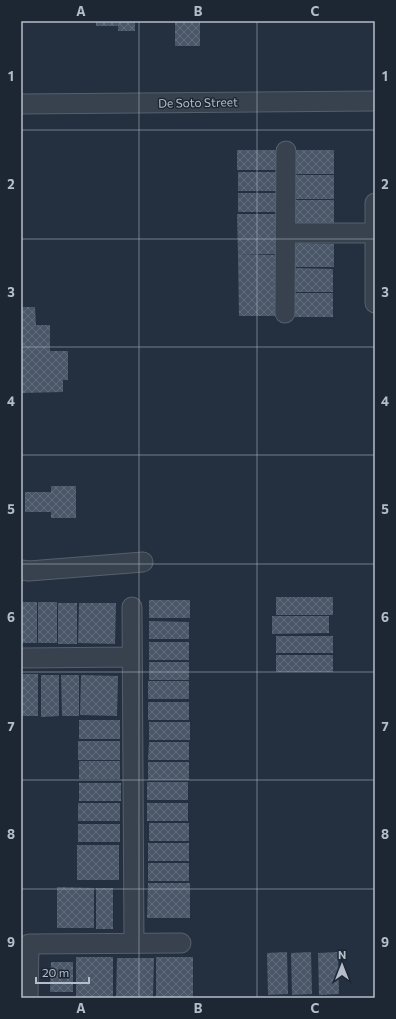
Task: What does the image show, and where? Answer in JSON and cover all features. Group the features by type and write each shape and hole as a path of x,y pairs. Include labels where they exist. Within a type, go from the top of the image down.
{"street":[{"name":"De Soto Street","path":"21,104 375,101"},
{"path":"285,313 286,151"},
{"path":"375,203 375,303"},
{"path":"285,233 375,233"},
{"path":"21,570 29,571 143,562"},
{"path":"132,607 134,943"},
{"path":"21,658 132,657"},
{"path":"28,998 25,944 181,943"}],"building":[{"path":"96,21 135,21 135,31 118,31 118,26 96,26"},
{"path":"175,21 200,21 200,46 175,46"},
{"path":"237,150 276,150 276,170 237,170"},
{"path":"296,150 334,150 334,174 296,174"},
{"path":"238,172 276,172 276,191 238,191"},
{"path":"295,175 334,175 334,199 295,199"},
{"path":"238,193 276,193 277,212 238,212"},
{"path":"295,200 334,200 334,224 295,224"},
{"path":"237,214 276,214 277,254 238,255"},
{"path":"295,243 334,244 334,267 295,267"},
{"path":"238,255 277,255 278,316 239,316"},
{"path":"295,268 333,269 333,292 294,292"},
{"path":"294,293 333,293 333,317 294,317"},
{"path":"21,307 35,307 36,325 50,325 50,351 68,351 68,380 63,380 63,392 21,393"},
{"path":"51,486 76,486 76,518 51,518 51,512 25,512 25,492 51,492"},
{"path":"276,597 333,597 333,615 276,615"},
{"path":"149,600 190,600 190,618 149,618"},
{"path":"21,602 37,602 37,643 21,643"},
{"path":"38,602 57,602 57,643 38,643"},
{"path":"58,603 77,603 77,644 58,644"},
{"path":"79,603 116,603 115,644 78,643"},
{"path":"272,616 329,616 329,633 272,634"},
{"path":"149,621 189,622 189,639 149,639"},
{"path":"276,636 333,636 333,653 276,653"},
{"path":"149,642 189,642 189,660 149,660"},
{"path":"276,655 333,655 333,672 276,672"},
{"path":"149,662 189,662 189,680 149,680"},
{"path":"21,674 38,674 38,716 21,716"},
{"path":"41,675 59,675 59,716 41,717"},
{"path":"61,675 79,675 79,716 62,716"},
{"path":"81,675 118,676 117,716 80,715"},
{"path":"148,681 189,681 189,699 148,699"},
{"path":"148,702 189,702 189,720 148,720"},
{"path":"79,720 120,720 120,739 79,739"},
{"path":"149,722 190,722 190,740 149,740"},
{"path":"78,741 120,741 120,760 78,760"},
{"path":"149,742 189,742 189,760 148,760"},
{"path":"79,761 120,761 120,779 79,779"},
{"path":"148,762 189,762 189,780 148,780"},
{"path":"147,782 188,782 188,800 147,800"},
{"path":"79,783 121,783 121,801 79,801"},
{"path":"78,803 120,803 120,821 78,821"},
{"path":"147,803 188,803 188,821 147,821"},
{"path":"149,823 189,823 189,841 149,841"},
{"path":"78,824 120,824 120,842 78,842"},
{"path":"148,843 189,843 189,861 148,861"},
{"path":"77,845 119,845 119,880 77,880"},
{"path":"148,863 189,863 189,881 148,881"},
{"path":"148,883 190,883 190,918 147,918"},
{"path":"57,887 94,888 94,928 57,928"},
{"path":"96,888 113,888 113,929 96,929"},
{"path":"287,952 288,994 268,995 267,953"},
{"path":"311,952 312,994 292,995 291,953"},
{"path":"338,952 339,994 319,995 318,953"},
{"path":"76,957 113,957 113,998 76,997"},
{"path":"156,957 193,957 193,998 156,997"},
{"path":"117,958 154,958 153,998 116,998"},
{"path":"51,962 73,962 73,992 50,992"}]}
